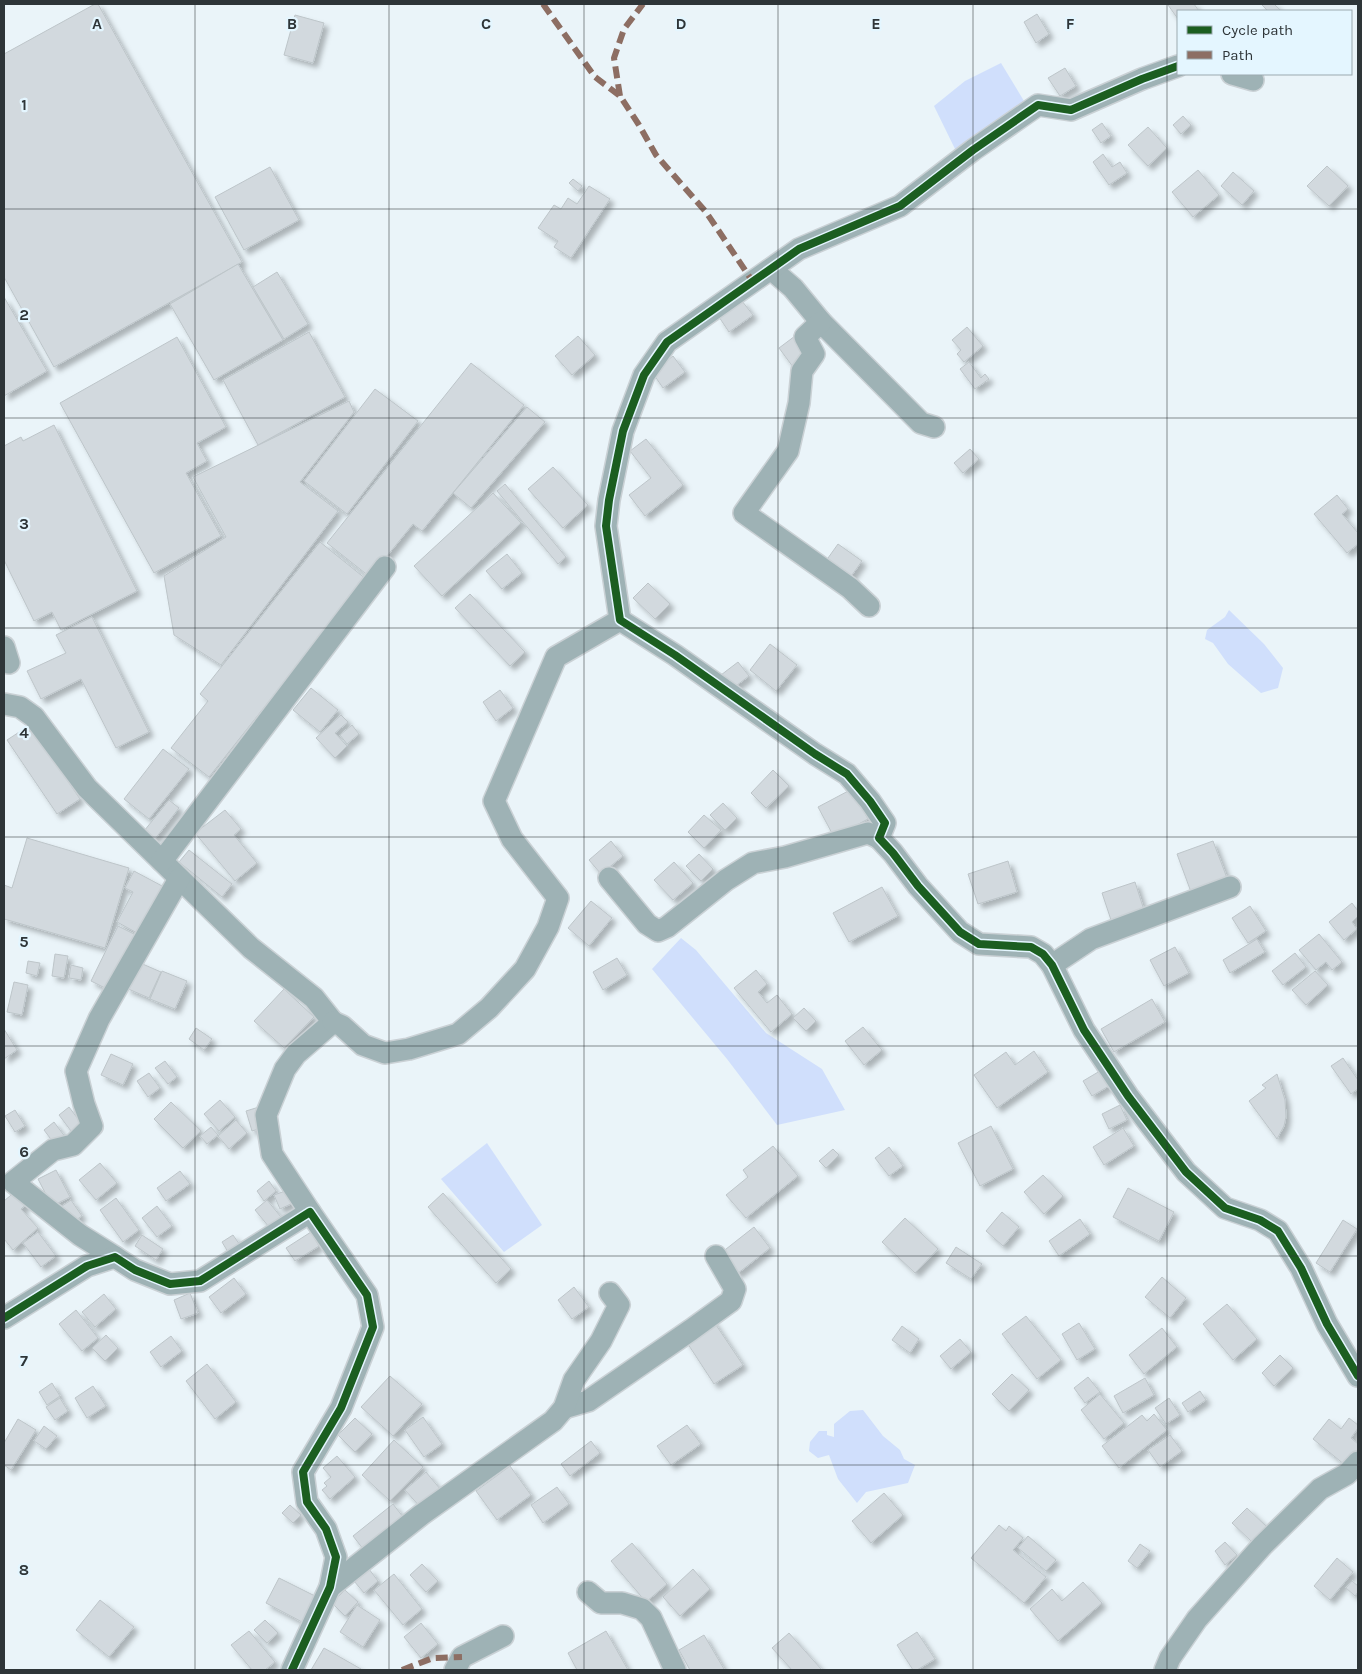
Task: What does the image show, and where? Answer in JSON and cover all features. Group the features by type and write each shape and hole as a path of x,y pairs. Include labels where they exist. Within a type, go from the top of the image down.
{"street":[{"path":"879,838 885,823 870,801 847,774 815,754 675,654 620,620 606,526 609,500 623,430 644,375 667,342 800,249 900,206 973,150 1038,105 1071,110 1142,79 1177,66"},
{"path":"1236,75 1253,80"},
{"path":"771,269 793,288 821,322 921,424 934,427"},
{"path":"821,322 805,337 814,354 802,371 799,403 788,451 744,513 850,588 869,606"},
{"path":"162,862 385,567"},
{"path":"4,704 20,707 34,717 87,788 178,879 251,948 314,998 333,1022 342,1026 363,1045 385,1052 433,1043 458,1034 489,1008 525,970 548,927 558,898 512,839 494,801 556,657 620,620"},
{"path":"609,878 647,924 658,931 667,927 726,880 753,863 785,857 868,834 879,838 894,853 918,886 960,932 979,944 1031,947 1043,954 1052,966 1084,1030 1128,1096 1186,1172 1225,1208 1260,1220 1278,1232 1300,1268 1327,1324 1358,1376"},
{"path":"178,879 99,1019 76,1071 84,1104 92,1126 73,1145 52,1150 14,1182 80,1235 135,1270 170,1284 200,1281 310,1212"},
{"path":"1052,966 1091,939 1230,887"},
{"path":"292,1670 330,1587 336,1557 326,1529 308,1502 303,1472 341,1408 373,1327 367,1295 272,1154 266,1115 285,1069 296,1054 333,1022"},
{"path":"564,1408 588,1400 691,1330 731,1300 735,1289 716,1256"},
{"path":"4,1318 87,1266 115,1257"},
{"path":"330,1587 420,1515 553,1421 564,1408 574,1380 601,1341 619,1305 610,1293"},
{"path":"1165,1670 1170,1658 1197,1618 1262,1546 1320,1488 1347,1474 1358,1462"},
{"path":"588,1592 600,1603 622,1603 642,1609 651,1618 675,1670"},
{"path":"456,1670 462,1657 503,1636"}],"water":[{"path":"1001,63 1027,106 956,151 934,106 965,81"},
{"path":"1229,610 1264,644 1283,668 1278,688 1261,693 1228,664 1213,643 1205,639 1207,630 1225,617"},
{"path":"681,938 696,950 766,1033 822,1069 845,1110 777,1125 727,1059 652,969"},
{"path":"487,1143 542,1225 504,1252 441,1179"},
{"path":"863,1410 883,1436 900,1450 904,1459 915,1465 908,1483 866,1492 857,1503 838,1479 829,1455 818,1458 809,1451 810,1442 819,1431 827,1431 827,1435 834,1437 834,1424 850,1411"}],"building":[{"path":"98,4 242,262 54,367 4,277 4,54"},
{"path":"1194,4 1198,10 1177,10 1177,18 1168,5"},
{"path":"1261,4 1274,4 1280,10 1267,10"},
{"path":"1037,14 1049,34 1036,43 1024,22"},
{"path":"295,15 324,23 313,63 284,55"},
{"path":"1065,68 1076,86 1060,96 1048,78"},
{"path":"1183,116 1191,125 1181,134 1173,125"},
{"path":"1102,123 1111,136 1101,143 1092,130"},
{"path":"1148,127 1167,148 1148,166 1128,145"},
{"path":"1103,154 1112,167 1120,162 1127,173 1109,185 1093,162"},
{"path":"1327,166 1348,186 1329,206 1307,186"},
{"path":"270,167 299,220 244,250 215,197"},
{"path":"1198,170 1219,195 1193,217 1172,192"},
{"path":"1233,172 1254,191 1242,205 1221,186"},
{"path":"573,179 582,186 578,191 569,183"},
{"path":"589,186 610,199 571,258 554,247 558,241 538,228 554,205 561,209 568,198 577,204"},
{"path":"238,264 283,340 214,380 170,304"},
{"path":"277,272 308,324 284,339 253,287"},
{"path":"4,297 47,371 4,396"},
{"path":"742,301 753,315 729,332 719,317"},
{"path":"967,327 983,346 964,362 957,354 961,350 952,340"},
{"path":"309,332 345,397 258,445 223,380"},
{"path":"578,336 595,355 572,375 555,356"},
{"path":"795,336 809,355 793,367 779,348"},
{"path":"177,337 226,427 197,443 207,461 186,473 221,536 154,573 60,403"},
{"path":"673,356 685,372 663,388 652,372"},
{"path":"969,362 981,378 985,374 989,379 975,389 960,369"},
{"path":"471,363 524,405 422,531 413,524 370,577 327,543"},
{"path":"375,389 418,421 347,514 304,481"},
{"path":"349,401 354,412 300,482 338,511 221,665 174,635 164,576 226,537 193,477"},
{"path":"527,407 545,422 471,508 453,493"},
{"path":"54,425 137,591 61,630 52,612 34,621 4,560 4,446 21,437 23,441"},
{"path":"646,439 683,485 645,516 629,495 651,478 630,451"},
{"path":"970,449 979,459 963,473 954,463"},
{"path":"553,467 588,505 563,528 528,489"},
{"path":"505,484 566,557 558,564 497,491"},
{"path":"493,493 521,523 442,596 414,566"},
{"path":"1337,495 1348,509 1342,514 1358,533 1358,544 1347,553 1314,514"},
{"path":"320,542 366,579 209,777 171,748 208,701 200,694"},
{"path":"838,544 862,561 847,582 823,565"},
{"path":"507,554 522,573 502,589 486,571"},
{"path":"648,583 670,604 655,619 633,598"},
{"path":"470,594 525,652 510,666 455,608"},
{"path":"92,617 149,732 116,748 81,679 41,699 27,671 66,653 56,635"},
{"path":"770,644 797,665 776,691 750,670"},
{"path":"738,662 749,676 732,689 721,675"},
{"path":"311,688 338,710 320,732 293,710"},
{"path":"500,690 513,708 496,721 483,702"},
{"path":"341,715 348,722 335,733 347,746 335,758 316,738"},
{"path":"30,725 80,799 57,814 7,740"},
{"path":"352,725 359,734 347,744 340,735"},
{"path":"163,749 189,769 149,819 124,799"},
{"path":"773,770 789,786 766,808 751,793"},
{"path":"852,789 868,819 834,837 818,807"},
{"path":"169,800 179,808 155,839 144,831"},
{"path":"723,803 737,818 725,830 710,815"},
{"path":"225,810 241,829 234,835 257,863 235,881 195,833"},
{"path":"704,815 721,830 704,848 688,832"},
{"path":"27,838 129,868 105,948 4,919 4,885 12,888"},
{"path":"611,841 623,856 601,874 589,860"},
{"path":"1213,841 1227,878 1191,892 1177,854"},
{"path":"189,850 232,884 222,897 179,862"},
{"path":"699,854 713,869 701,881 686,866"},
{"path":"1008,861 1017,892 978,904 968,874"},
{"path":"674,862 693,883 673,900 654,880"},
{"path":"134,871 164,887 139,934 117,922 133,892 125,888"},
{"path":"1135,882 1144,910 1111,920 1102,893"},
{"path":"882,887 898,916 849,942 833,913"},
{"path":"591,901 612,918 589,946 568,928"},
{"path":"1352,903 1358,911 1358,916 1352,922 1357,929 1344,940 1329,922"},
{"path":"1250,906 1266,931 1248,943 1232,918"},
{"path":"118,926 136,935 109,990 91,981"},
{"path":"1319,934 1342,962 1332,970 1326,962 1316,970 1299,950"},
{"path":"1257,939 1265,952 1230,973 1223,960"},
{"path":"1175,947 1189,973 1164,986 1150,960"},
{"path":"1295,953 1306,967 1283,985 1272,971"},
{"path":"55,954 68,956 64,978 52,976"},
{"path":"617,958 627,975 603,990 593,972"},
{"path":"28,961 40,963 37,976 26,973"},
{"path":"138,962 161,972 149,998 126,988"},
{"path":"71,965 83,968 81,980 69,978"},
{"path":"756,970 767,984 758,992 767,1003 777,995 792,1014 771,1032 734,988"},
{"path":"162,971 187,981 175,1009 150,999"},
{"path":"1315,971 1328,985 1306,1005 1292,990"},
{"path":"14,982 28,985 22,1015 7,1012"},
{"path":"284,989 314,1017 284,1048 254,1021"},
{"path":"1152,999 1165,1022 1114,1052 1101,1029"},
{"path":"804,1008 816,1021 806,1031 793,1018"},
{"path":"863,1027 882,1050 864,1065 845,1041"},
{"path":"196,1028 212,1039 204,1050 189,1039"},
{"path":"4,1029 17,1050 4,1059"},
{"path":"1034,1051 1048,1072 997,1108 974,1075 1006,1052 1015,1065"},
{"path":"111,1054 133,1064 123,1085 101,1075"},
{"path":"1343,1058 1358,1080 1358,1089 1351,1094 1331,1066"},
{"path":"165,1061 177,1077 168,1084 155,1068"},
{"path":"1105,1068 1114,1083 1092,1096 1083,1081"},
{"path":"149,1073 160,1088 148,1097 137,1081"},
{"path":"1277,1074 1285,1100 1286,1117 1284,1126 1277,1139 1249,1101 1266,1088 1262,1085"},
{"path":"220,1100 235,1117 219,1131 204,1114"},
{"path":"171,1102 201,1131 183,1148 154,1119"},
{"path":"1120,1105 1127,1120 1109,1129 1102,1114"},
{"path":"69,1107 81,1123 71,1131 59,1115"},
{"path":"259,1107 265,1127 252,1131 246,1111"},
{"path":"15,1110 25,1126 15,1132 5,1116"},
{"path":"236,1120 247,1133 229,1149 218,1136"},
{"path":"54,1122 66,1138 56,1146 44,1130"},
{"path":"991,1126 1013,1169 980,1186 958,1143"},
{"path":"211,1127 218,1135 207,1144 200,1136"},
{"path":"1123,1128 1134,1146 1104,1165 1093,1147"},
{"path":"773,1146 798,1176 746,1218 726,1195 748,1177 743,1170"},
{"path":"889,1147 903,1166 889,1176 875,1158"},
{"path":"833,1149 839,1155 826,1168 819,1161"},
{"path":"100,1163 117,1183 96,1200 79,1180"},
{"path":"56,1170 70,1197 52,1206 38,1179"},
{"path":"180,1171 190,1184 166,1201 157,1188"},
{"path":"1043,1175 1063,1196 1044,1214 1024,1192"},
{"path":"269,1181 276,1191 264,1201 257,1191"},
{"path":"1128,1188 1174,1212 1159,1241 1113,1217"},
{"path":"17,1190 28,1203 21,1209 38,1228 13,1250 4,1239 4,1201"},
{"path":"288,1190 293,1203 280,1209 274,1195"},
{"path":"443,1193 511,1269 496,1283 428,1207"},
{"path":"116,1198 139,1230 123,1242 100,1210"},
{"path":"71,1200 82,1216 70,1224 59,1208"},
{"path":"267,1200 281,1217 269,1227 255,1210"},
{"path":"157,1206 172,1226 157,1237 142,1218"},
{"path":"1002,1212 1019,1227 1003,1246 986,1231"},
{"path":"905,1218 938,1249 915,1273 882,1242"},
{"path":"1080,1219 1090,1234 1059,1256 1049,1241"},
{"path":"1343,1220 1357,1229 1330,1272 1316,1263"},
{"path":"754,1227 770,1248 737,1274 721,1253"},
{"path":"38,1232 56,1256 41,1267 23,1243"},
{"path":"311,1232 319,1246 295,1261 286,1248"},
{"path":"142,1235 163,1249 156,1260 135,1246"},
{"path":"233,1235 240,1245 228,1252 222,1242"},
{"path":"956,1247 982,1264 971,1279 946,1263"},
{"path":"1162,1277 1186,1298 1170,1318 1145,1297"},
{"path":"234,1278 246,1294 221,1313 209,1297"},
{"path":"574,1287 589,1307 572,1319 558,1300"},
{"path":"190,1293 198,1313 181,1319 174,1300"},
{"path":"104,1294 116,1309 95,1327 82,1312"},
{"path":"1227,1304 1257,1339 1233,1360 1203,1324"},
{"path":"76,1310 98,1338 82,1351 59,1324"},
{"path":"1026,1316 1061,1360 1037,1379 1002,1334"},
{"path":"712,1319 743,1365 714,1384 684,1338"},
{"path":"1079,1323 1095,1349 1077,1360 1062,1334"},
{"path":"902,1326 919,1339 910,1353 892,1340"},
{"path":"1162,1328 1177,1347 1144,1374 1129,1355"},
{"path":"106,1335 118,1348 105,1361 92,1348"},
{"path":"171,1336 182,1351 161,1367 150,1352"},
{"path":"960,1339 971,1352 951,1369 940,1356"},
{"path":"1280,1355 1293,1368 1274,1386 1262,1373"},
{"path":"207,1364 236,1402 215,1419 186,1381"},
{"path":"1012,1374 1029,1390 1009,1411 992,1394"},
{"path":"390,1376 422,1404 393,1436 361,1407"},
{"path":"1088,1377 1100,1392 1085,1403 1074,1388"},
{"path":"1145,1378 1154,1395 1123,1413 1114,1396"},
{"path":"52,1383 60,1396 47,1405 39,1392"},
{"path":"93,1386 106,1406 87,1418 75,1398"},
{"path":"1200,1391 1206,1400 1188,1412 1182,1403"},
{"path":"1100,1394 1124,1423 1104,1439 1081,1410"},
{"path":"60,1398 68,1411 55,1420 46,1407"},
{"path":"1169,1398 1180,1415 1166,1424 1155,1408"},
{"path":"1154,1414 1167,1430 1119,1468 1102,1446 1142,1415 1147,1421"},
{"path":"423,1417 442,1444 424,1457 405,1430"},
{"path":"355,1418 372,1434 355,1452 338,1435"},
{"path":"1349,1418 1358,1425 1351,1438 1358,1444 1358,1449 1345,1465 1313,1439 1329,1419 1341,1429"},
{"path":"18,1419 36,1430 11,1470 4,1465 4,1443"},
{"path":"687,1425 701,1444 671,1465 657,1446"},
{"path":"44,1426 57,1436 46,1449 34,1441"},
{"path":"1170,1435 1182,1451 1160,1467 1148,1450"},
{"path":"394,1440 423,1467 390,1501 362,1475"},
{"path":"591,1441 600,1453 570,1476 561,1464"},
{"path":"337,1456 355,1477 330,1499 322,1490 327,1486 324,1483 331,1477 323,1468"},
{"path":"510,1466 531,1495 497,1520 476,1491"},
{"path":"426,1472 441,1490 421,1508 405,1490"},
{"path":"557,1487 569,1504 543,1523 531,1505"},
{"path":"884,1493 903,1515 871,1543 852,1521"},
{"path":"393,1504 407,1522 367,1554 353,1536"},
{"path":"290,1505 301,1515 293,1523 282,1513"},
{"path":"1247,1508 1266,1526 1251,1541 1232,1523"},
{"path":"999,1525 1006,1531 1009,1526 1023,1538 1013,1550 1046,1577 1024,1603 971,1558"},
{"path":"1028,1536 1056,1560 1046,1571 1018,1548"},
{"path":"1225,1542 1237,1555 1225,1565 1215,1551"},
{"path":"632,1543 667,1584 646,1602 611,1561"},
{"path":"1140,1544 1150,1551 1137,1568 1128,1561"},
{"path":"1337,1558 1353,1572 1330,1600 1314,1586"},
{"path":"422,1564 438,1581 426,1592 410,1575"},
{"path":"369,1569 378,1581 364,1593 354,1581"},
{"path":"693,1569 710,1589 680,1616 663,1597"},
{"path":"394,1574 422,1609 403,1625 374,1590"},
{"path":"279,1578 317,1597 304,1623 266,1603"},
{"path":"1352,1581 1358,1586 1358,1592 1355,1596 1346,1588"},
{"path":"1083,1582 1102,1603 1058,1641 1030,1609 1052,1589 1062,1601"},
{"path":"345,1590 358,1602 345,1616 332,1603"},
{"path":"100,1600 134,1627 109,1657 76,1630"},
{"path":"357,1605 380,1620 363,1647 340,1632"},
{"path":"265,1620 278,1633 267,1643 254,1630"},
{"path":"421,1623 438,1644 421,1658 404,1637"},
{"path":"249,1631 275,1662 265,1670 252,1670 231,1645"},
{"path":"606,1631 628,1670 577,1670 568,1653"},
{"path":"917,1632 935,1659 917,1670 913,1670 897,1645"},
{"path":"789,1633 822,1670 792,1670 772,1648"},
{"path":"704,1635 724,1669 690,1670 679,1650"},
{"path":"324,1648 361,1669 361,1670 311,1670"}],"marked path":[{"path":"543,4 595,77 620,96 656,155 706,212 753,282"},
{"path":"620,96 614,58 624,29 643,4"},
{"path":"402,1670 433,1658 462,1657"}],"cycle path":[{"path":"1177,66 1142,79 1071,110 1038,105 973,150 900,206 799,249 667,342 644,375 623,431 609,500 606,526 620,620 675,655 815,754 847,774 870,801 885,823 879,838 918,886 960,932 979,944 1031,947 1043,954 1052,965 1084,1030 1128,1096 1186,1172 1225,1208 1260,1220 1278,1231 1301,1268 1327,1324 1358,1376"},
{"path":"4,1318 87,1266 115,1257 135,1270 170,1284 200,1281 310,1212 367,1295 373,1327 341,1408 303,1472 307,1502 326,1529 336,1557 330,1587 292,1670"}]}
